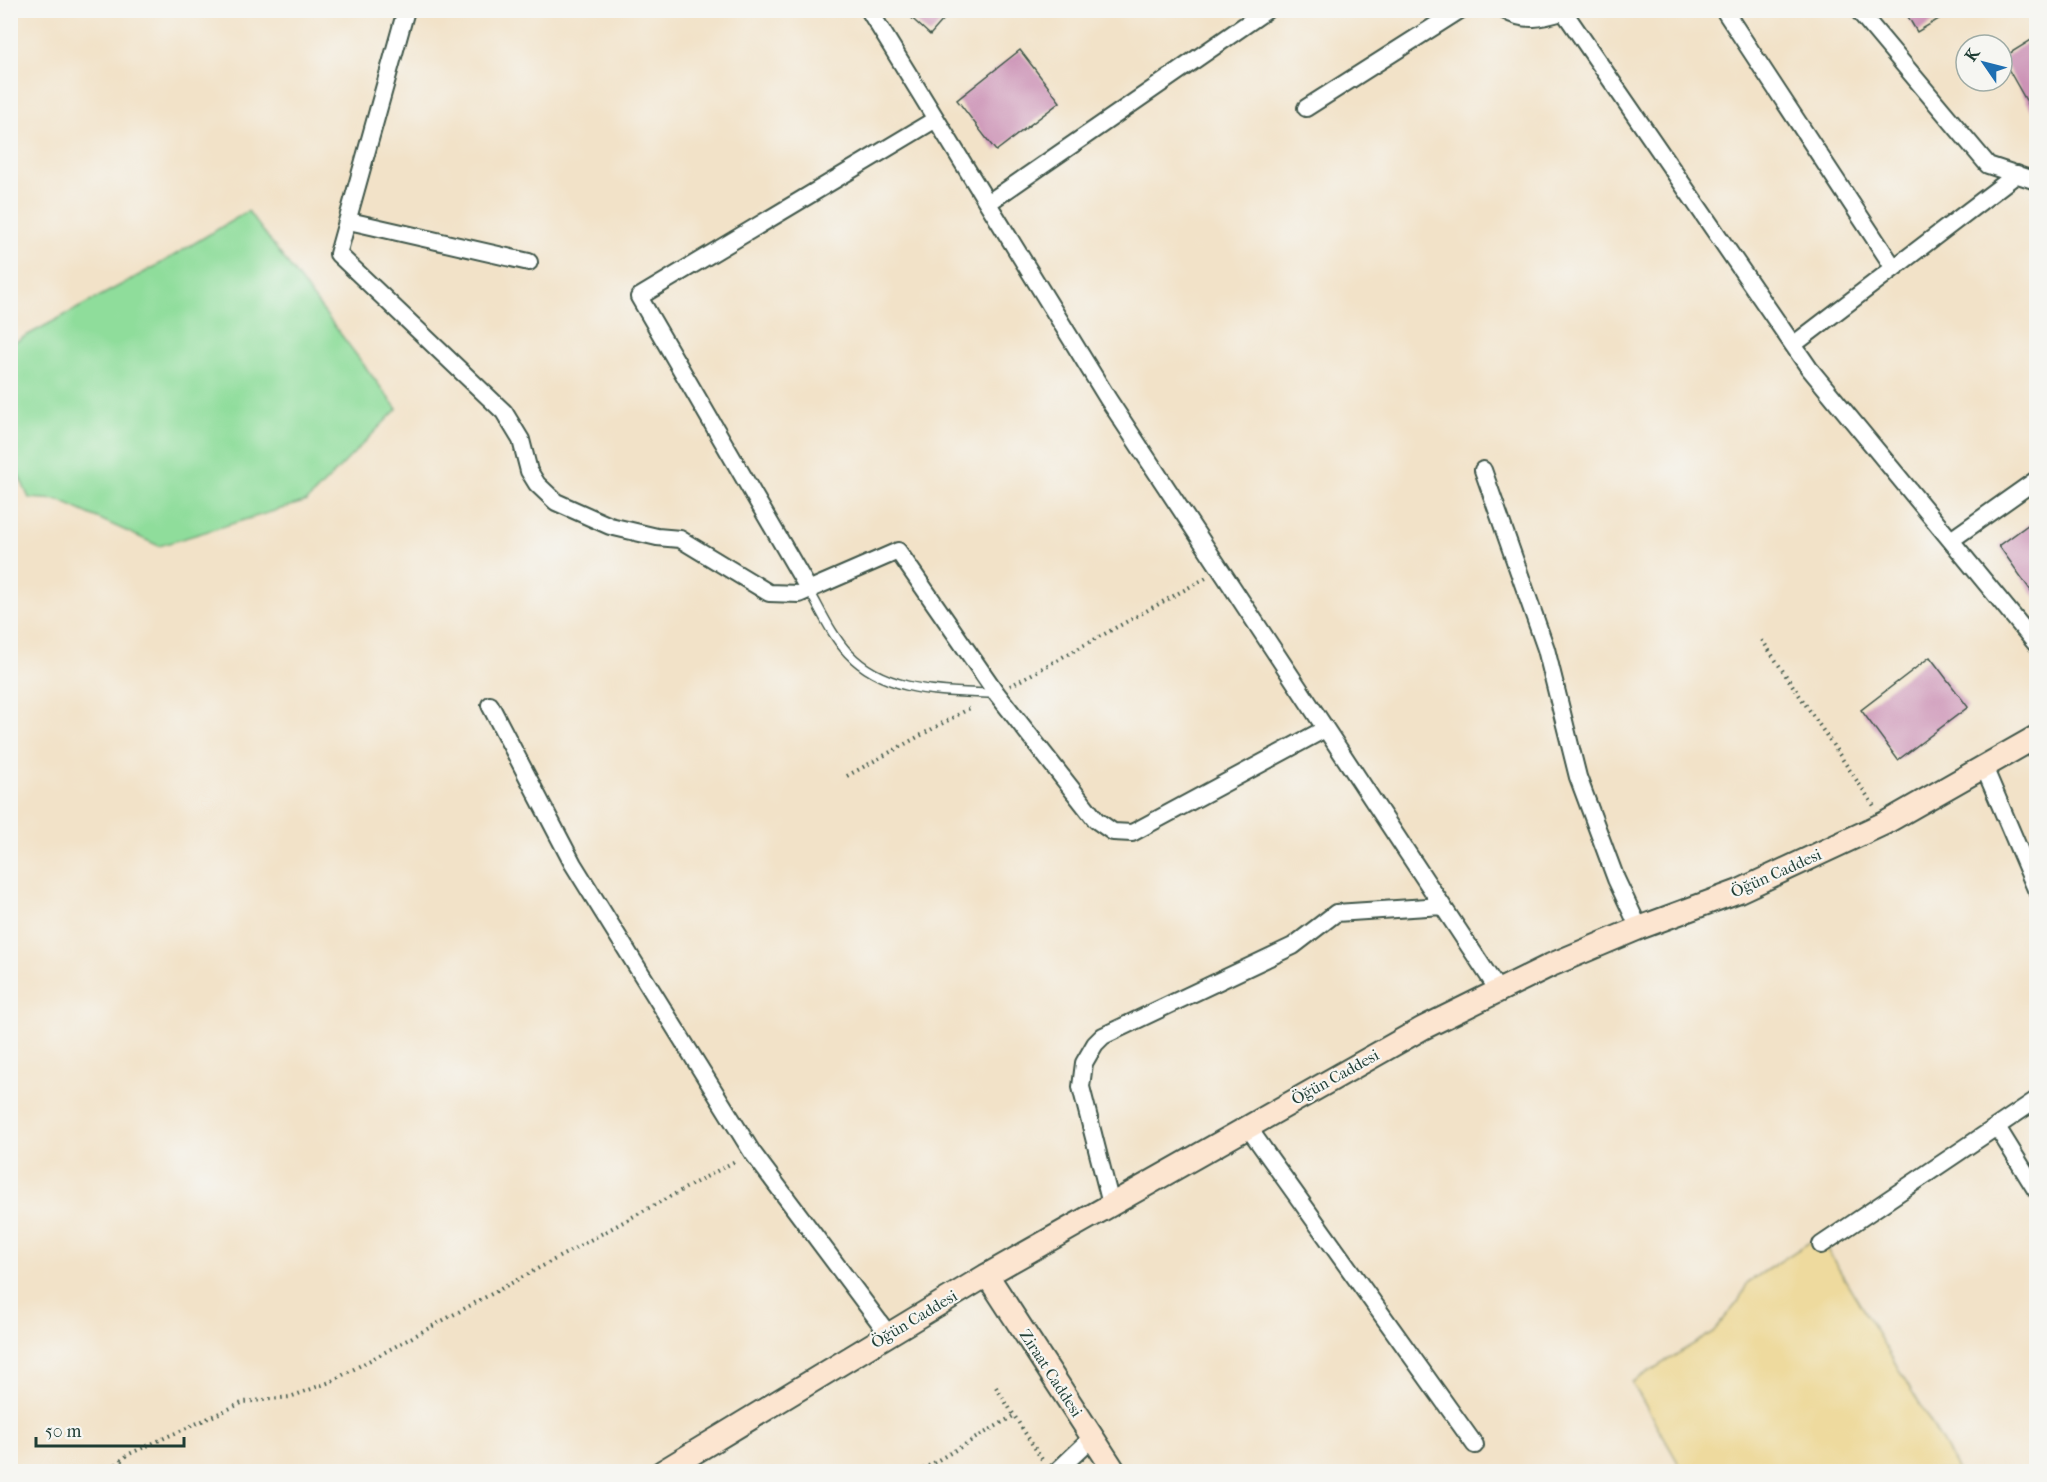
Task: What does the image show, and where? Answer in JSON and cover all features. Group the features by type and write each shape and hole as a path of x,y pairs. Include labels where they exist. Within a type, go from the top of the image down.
{"street":[{"path":"406,10 338,254 504,412 521,440 529,471 547,495 610,526 680,539 769,593 789,596 809,590 898,551 996,694 1096,820 1106,829 1122,834 1132,834 1325,729"},
{"path":"869,10 1108,399 1498,990"},
{"path":"988,203 1267,10"},
{"path":"1306,108 1460,10"},
{"path":"1504,10 1522,18 1536,20 1567,11 1809,368 2037,644"},
{"path":"1724,10 1894,268"},
{"path":"1858,10 1988,165 2037,181"},
{"path":"809,590 639,297 936,119"},
{"path":"1793,345 2017,174"},
{"path":"348,221 529,262"},
{"path":"1483,470 1546,648 1578,777 1616,879 1638,928"},
{"path":"1951,540 2037,480"},
{"path":"490,705 573,864 752,1152 889,1335"},
{"name":"Öğün Caddesi","path":"662,1472 987,1275 1247,1126 1498,990 1638,928 1739,891 1885,823 2037,737"},
{"path":"1984,767 2037,889"},
{"path":"1112,1204 1081,1087 1084,1063 1095,1044 1103,1036 1293,946 1336,913 1442,906"},
{"path":"1821,1245 2037,1100"},
{"path":"1247,1126 1475,1445"},
{"path":"1997,1127 2037,1190"},
{"name":"Ziraat Caddesi","path":"987,1275 1115,1472"},
{"path":"1050,1467 1092,1437"}],"lane":[{"path":"809,590 849,654 876,674 898,684 930,691 996,694"}],"path":[{"path":"847,776 1221,570"},
{"path":"1762,640 1885,823"},
{"path":"107,1472 129,1454 244,1402 290,1398 330,1382 752,1152"},
{"path":"996,1387 1050,1467"},
{"path":"918,1472 1015,1415"}],"green space":[{"path":"248,211 397,409 307,501 159,546 58,500 29,498 11,458 11,344 158,265"}],"sand":[{"path":"1819,1236 1958,1471 1683,1471 1632,1382 1713,1332 1738,1302 1748,1282"}],"building":[{"path":"903,10 952,10 930,35"},
{"path":"1904,10 1954,10 1917,32"},
{"path":"2036,37 2036,108 2032,111 2014,79 2014,51"},
{"path":"1020,50 1060,102 996,151 957,100"},
{"path":"2036,519 2036,598 1999,546"},
{"path":"1930,657 1968,707 1898,760 1861,710"}]}
